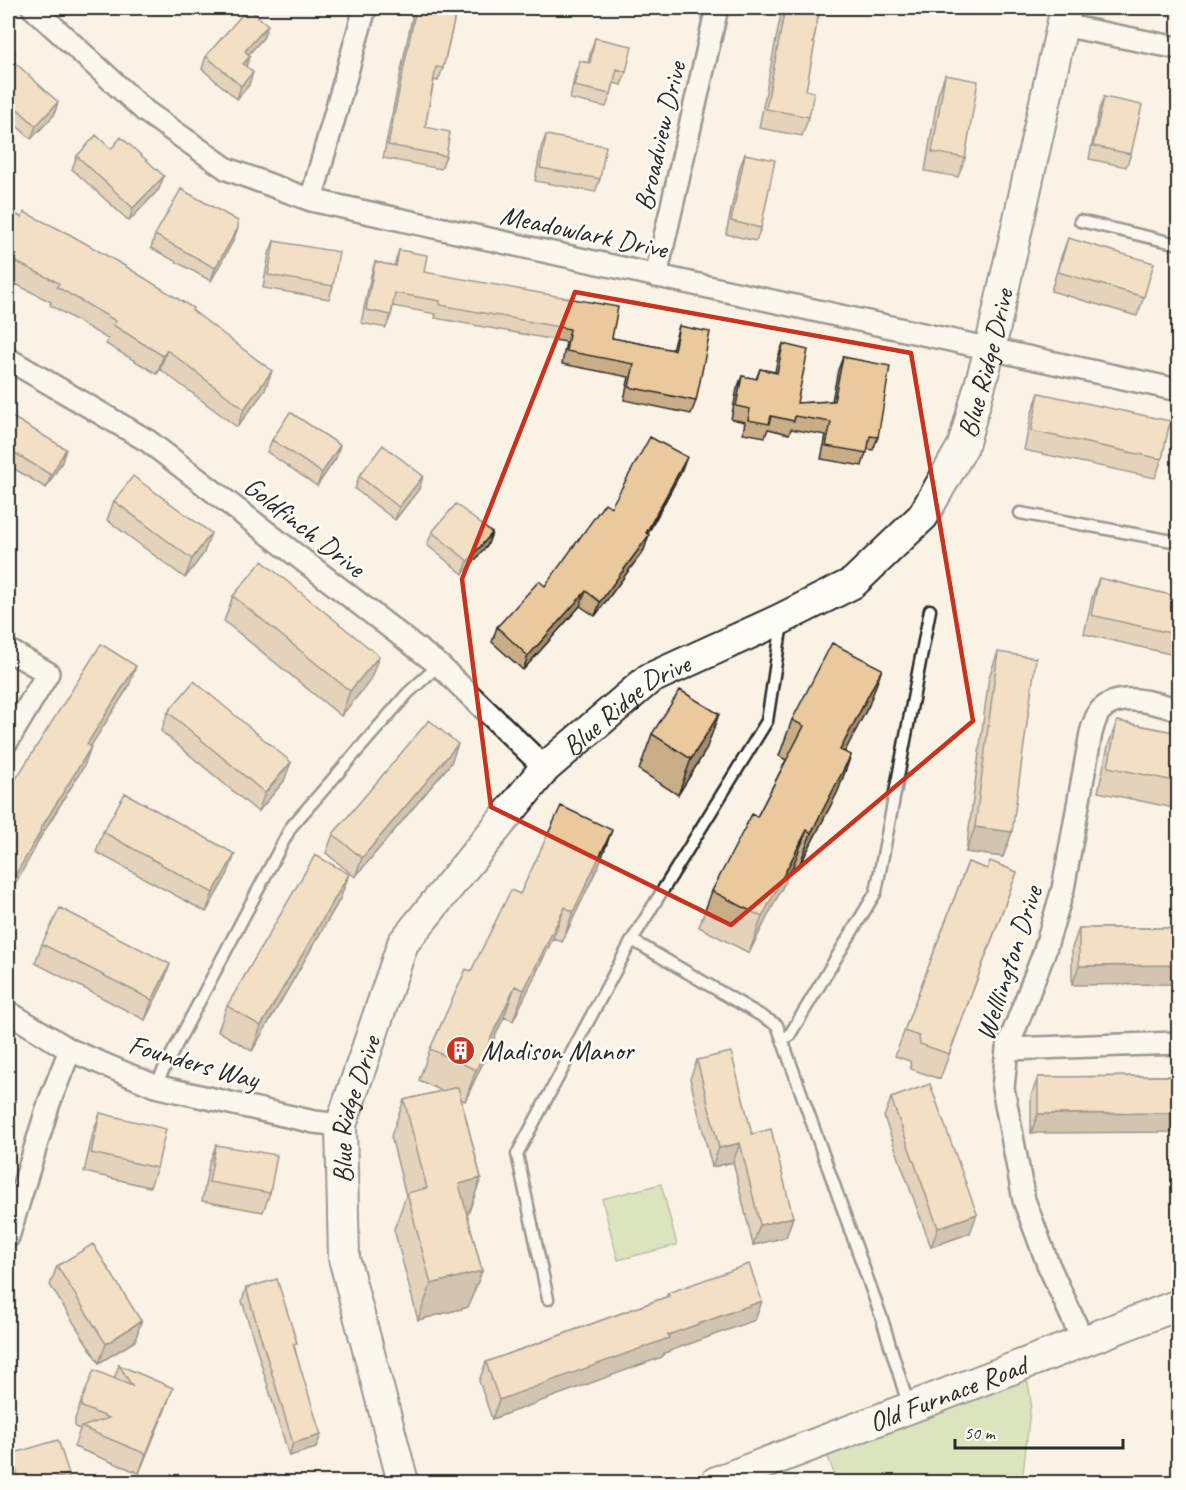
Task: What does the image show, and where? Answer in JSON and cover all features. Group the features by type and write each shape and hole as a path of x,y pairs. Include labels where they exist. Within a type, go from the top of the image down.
{"street":[{"name":"Meadowlark Drive","path":"33,8 145,111 227,169 311,200 1179,390"},
{"path":"311,200 365,8"},
{"name":"Broadview Drive","path":"656,276 717,8"},
{"path":"1064,16 1179,48"},
{"name":"Blue Ridge Drive","path":"399,1481 344,1258 341,1125 403,944 545,768 649,679 779,620 853,583 923,516 963,446 990,349 1064,16"},
{"name":"Goldfinch Drive","path":"8,359 148,441 439,665 545,768"},
{"path":"8,650 48,673 8,740"},
{"name":"Welllington Drive","path":"1083,1341 1048,1264 1024,1200 1003,1088 1007,1049 1044,953 1063,889 1091,732 1099,712 1110,704 1125,700 1137,700 1179,709"},
{"name":"Founders Way","path":"8,1012 70,1050 155,1086 314,1122 341,1125"},
{"path":"1007,1049 1179,1043"},
{"path":"8,1237 49,1103 70,1050"},
{"name":"Old Furnace Road","path":"716,1482 1179,1305"}],"lane":[{"path":"1080,220 1179,244"},
{"path":"1020,513 1179,542"},
{"path":"783,1039 789,1036 876,892 930,610"},
{"path":"548,1299 517,1154 632,940 767,721 781,630 779,620"},
{"path":"155,1086 291,827 408,693 439,665"},
{"path":"632,940 777,1025 882,1319 909,1408"}],"highlighted area":[{"path":"575,292 911,353 973,721 731,925 491,807 462,579"}],"green space":[{"path":"661,1184 677,1245 618,1260 602,1199"},
{"path":"1019,1370 1028,1383 1031,1402 1022,1482 943,1482 942,1480 932,1482 837,1482 827,1454"}],"building":[{"path":"248,8 268,25 245,51 250,56 243,64 253,72 241,86 206,56"},
{"path":"416,8 457,8 443,68 436,67 425,127 450,132 446,156 388,145"},
{"path":"785,8 820,8 806,90 814,92 809,117 766,109"},
{"path":"595,38 632,46 626,72 617,69 611,94 574,86 580,61 590,63"},
{"path":"8,46 15,53 10,58 58,102 36,126 8,100"},
{"path":"945,75 978,81 965,158 932,152"},
{"path":"1104,97 1142,105 1131,154 1093,146"},
{"path":"96,135 111,149 121,137 164,176 133,208 77,156"},
{"path":"546,135 606,146 600,179 540,168"},
{"path":"745,154 775,160 761,228 731,221"},
{"path":"181,189 238,221 238,228 215,268 155,235"},
{"path":"8,210 22,218 24,212 69,234 125,266 193,308 192,310 272,371 244,409 167,350 163,356 113,325 116,321 57,287 59,283 8,258"},
{"path":"1068,238 1154,263 1144,297 1058,272"},
{"path":"274,241 339,252 333,286 268,275"},
{"path":"399,250 427,255 424,272 618,307 612,338 674,350 679,326 710,332 696,401 629,387 634,364 566,351 570,329 440,305 440,301 395,293 391,315 366,310 375,262 396,266"},
{"path":"783,344 808,350 797,403 834,401 843,357 890,366 878,437 870,436 867,453 826,446 831,422 795,416 794,421 771,416 769,424 748,420 750,409 736,406 742,376 757,379 760,369 777,373"},
{"path":"1039,393 1170,421 1162,459 1031,431"},
{"path":"290,412 340,445 322,473 272,440"},
{"path":"9,415 66,449 51,475 8,449"},
{"path":"650,437 687,457 646,533 649,535 600,602 586,591 528,656 497,627 539,581 545,586 605,503 611,507"},
{"path":"383,445 423,476 399,507 359,476"},
{"path":"133,476 211,533 192,559 114,501"},
{"path":"456,504 492,533 468,561 432,532"},
{"path":"262,561 379,656 350,691 233,596"},
{"path":"1099,578 1179,597 1179,635 1091,615"},
{"path":"832,643 882,669 840,750 851,755 811,833 807,830 762,917 712,891 752,814 757,817 804,726 792,720"},
{"path":"101,644 136,666 87,744 91,747 40,830 8,888 8,802 13,792 9,790"},
{"path":"998,652 1036,658 1012,832 975,827"},
{"path":"194,681 291,762 265,793 168,712"},
{"path":"680,690 719,714 691,759 652,734"},
{"path":"429,720 458,744 362,858 333,834"},
{"path":"1117,721 1179,733 1179,782 1108,767"},
{"path":"125,793 235,854 213,893 103,832"},
{"path":"561,806 612,830 573,912 565,907 524,990 515,986 476,1070 430,1049 466,969 471,971 511,890 520,894"},
{"path":"315,855 349,874 261,1026 227,1006"},
{"path":"990,861 1017,872 949,1054 920,1044 919,1036 904,1031 968,862 987,869"},
{"path":"60,908 170,964 152,1000 42,944"},
{"path":"1079,928 1179,928 1179,965 1079,966"},
{"path":"731,1052 752,1134 771,1129 793,1217 760,1225 740,1143 719,1148 697,1060"},
{"path":"1179,1076 1179,1113 1038,1114 1038,1077"},
{"path":"930,1084 977,1214 938,1228 891,1098"},
{"path":"458,1087 481,1178 459,1184 482,1271 431,1284 407,1193 427,1188 404,1100"},
{"path":"100,1113 166,1129 157,1168 91,1153"},
{"path":"216,1145 277,1155 270,1193 209,1182"},
{"path":"93,1244 141,1321 106,1344 57,1266"},
{"path":"749,1264 762,1301 668,1335 669,1338 499,1400 486,1362 669,1296 668,1293"},
{"path":"277,1279 297,1343 293,1344 321,1435 293,1443 246,1288"},
{"path":"119,1365 173,1388 146,1454 81,1427 109,1418 82,1407 82,1400 94,1370 132,1386"},
{"path":"58,1440 69,1474 42,1482 20,1482 11,1454"}],"place":[{"name":"Madison Manor","path":"460,1050"}]}
